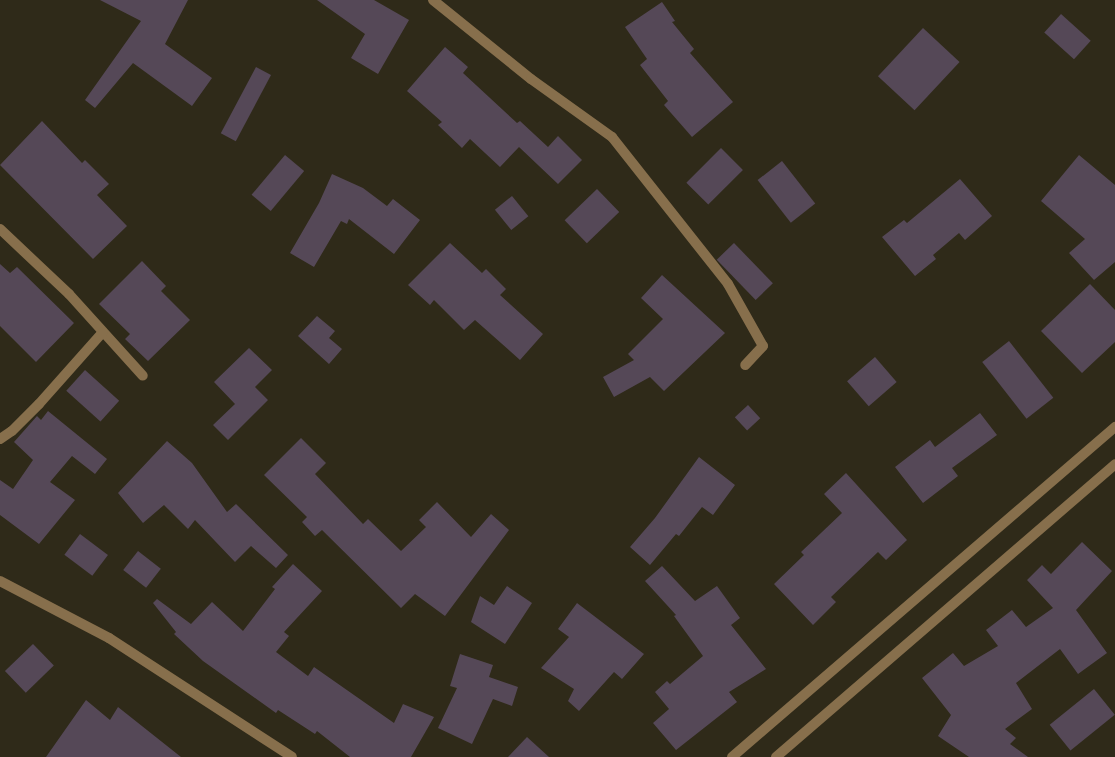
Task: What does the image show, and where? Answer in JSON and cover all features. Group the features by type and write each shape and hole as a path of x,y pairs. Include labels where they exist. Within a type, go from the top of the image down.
{"street":[{"path":"433,0 531,79 612,137 728,284 763,346 745,365"},
{"path":"0,229 68,294 143,376"},
{"path":"0,439 12,431 39,404 103,332"},
{"path":"732,757 1115,427"},
{"path":"776,757 1115,464"},
{"path":"0,581 109,638 292,757"}],"building":[{"path":"100,0 188,0 165,44 212,78 192,106 133,63 95,108 85,100 141,21"},
{"path":"317,0 374,0 409,20 378,74 351,58 365,34"},
{"path":"662,2 675,21 672,22 694,49 690,53 733,102 692,137 664,105 668,101 640,65 647,59 625,27"},
{"path":"1061,14 1091,41 1074,59 1044,33"},
{"path":"923,28 960,62 915,110 878,76"},
{"path":"445,47 468,67 463,73 517,123 520,121 548,147 558,136 582,160 558,184 519,147 500,167 470,139 462,148 438,125 442,122 407,91"},
{"path":"256,67 271,75 236,141 221,133"},
{"path":"42,121 82,163 85,160 109,184 97,195 127,226 93,259 0,165"},
{"path":"721,148 743,170 708,205 686,183"},
{"path":"285,155 304,171 271,211 252,195"},
{"path":"1079,155 1115,185 1115,262 1094,280 1069,253 1085,239 1041,201"},
{"path":"782,161 815,204 791,223 758,180"},
{"path":"332,174 363,188 387,206 393,199 420,220 394,254 349,219 347,224 341,221 314,267 290,253 319,203"},
{"path":"960,179 992,216 965,240 959,233 933,255 936,259 915,276 882,237 904,220 907,223"},
{"path":"597,189 619,212 587,243 565,220"},
{"path":"512,196 528,216 511,230 495,210"},
{"path":"450,243 482,273 486,269 506,289 500,295 543,334 520,360 475,320 464,330 434,300 430,305 408,285"},
{"path":"734,243 773,283 756,300 717,260"},
{"path":"142,261 166,286 161,291 190,320 148,361 125,339 130,334 99,304"},
{"path":"0,264 10,273 17,267 74,323 36,362 0,326"},
{"path":"662,275 725,333 664,391 650,377 614,397 603,377 634,360 628,354 663,319 641,298"},
{"path":"1090,284 1115,310 1115,342 1082,373 1041,331"},
{"path":"317,316 335,331 329,338 342,349 329,364 298,336"},
{"path":"1009,341 1053,398 1027,419 982,362"},
{"path":"249,348 272,370 255,387 268,400 228,440 213,425 235,404 214,382"},
{"path":"875,357 897,382 869,406 847,381"},
{"path":"85,370 119,401 100,422 66,391"},
{"path":"748,405 760,418 747,430 735,417"},
{"path":"48,411 107,459 95,474 72,456 50,482 75,500 39,544 0,515 0,480 13,489 33,460 14,442 37,416 41,420"},
{"path":"980,413 997,435 952,468 958,476 923,503 895,467 930,440 935,447"},
{"path":"301,438 326,463 315,474 363,524 368,519 401,551 426,527 419,520 437,502 471,537 491,514 509,530 445,616 415,594 401,608 322,530 315,536 302,522 307,517 264,475"},
{"path":"167,441 192,463 227,512 236,504 288,555 276,568 251,546 235,562 195,520 188,529 164,505 143,523 118,493"},
{"path":"699,457 735,485 713,515 702,507 679,536 676,534 650,565 630,547 655,518"},
{"path":"846,473 907,540 886,560 878,552 831,597 836,602 813,625 774,584 804,555 801,552 842,513 824,494"},
{"path":"80,534 108,555 92,576 64,555"},
{"path":"1082,542 1112,571 1076,610 1107,653 1078,674 1060,649 1016,683 1032,709 1005,729 1016,738 1010,744 1028,757 969,757 938,736 951,715 922,678 953,653 964,666 998,646 986,630 1012,610 1026,627 1053,608 1027,580 1042,565 1051,574"},
{"path":"138,551 161,569 146,588 123,570"},
{"path":"293,564 322,591 284,632 289,636 276,652 308,676 314,667 394,723 403,704 434,717 411,757 350,757 317,731 315,734 278,710 276,713 203,661 174,634 176,632 153,603 157,599 191,624 212,602 243,631 275,589 272,587"},
{"path":"662,566 695,601 717,586 740,618 731,625 766,669 729,692 737,702 676,750 653,723 669,709 655,692 667,681 670,684 703,656 674,616 676,615 645,581"},
{"path":"507,586 532,603 505,644 471,622 480,596 494,605"},
{"path":"577,603 644,654 622,679 614,672 579,711 568,701 574,689 541,668 569,637 558,629"},
{"path":"33,644 54,666 26,693 5,671"},
{"path":"460,654 493,665 489,677 518,687 512,706 493,699 472,744 438,728 457,688 450,686"},
{"path":"1094,689 1115,715 1070,751 1050,725"},
{"path":"86,700 110,720 118,707 181,757 46,757"},
{"path":"527,737 549,757 508,757"}]}
